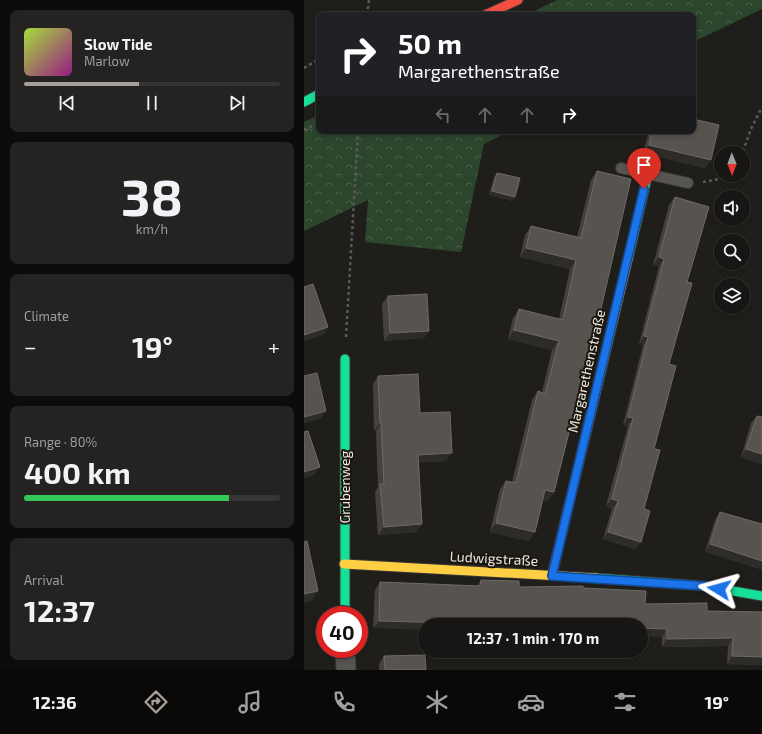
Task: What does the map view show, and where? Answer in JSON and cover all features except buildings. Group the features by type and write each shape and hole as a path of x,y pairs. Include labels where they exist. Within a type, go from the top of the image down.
{"street":[{"path":"492,12 518,0"},
{"path":"304,102 316,96"},
{"name":"Margarethenstraße","path":"552,576 648,174"},
{"name":"Grubenweg","path":"345,360 345,606"},
{"name":"Ludwigstraße","path":"344,564 705,586 762,596"},
{"path":"345,658 346,670"}],"lane":[{"path":"621,168 688,183"}],"path":[{"path":"367,12 369,0"},
{"path":"304,68 316,61"},
{"path":"745,146 762,107"},
{"path":"304,130 316,124"},
{"path":"345,360 358,134"},
{"path":"688,183 714,181"}],"green space":[{"path":"557,0 762,0 762,9 696,41 696,12 532,12"},
{"path":"316,116 316,134 504,134 484,144 461,252 365,242 368,200 304,231 304,122"}],"traffic: fast":[{"path":"304,102 316,96"},
{"path":"628,259 648,174"},
{"path":"345,359 345,606"},
{"path":"596,578 705,586 762,596"}],"traffic: slow":[{"path":"585,438 628,259"},
{"path":"344,564 596,578"}],"traffic: jam":[{"path":"492,12 518,0"},
{"path":"552,575 585,438"}],"route":[{"path":"644,189 552,576 705,586 719,589"}]}
